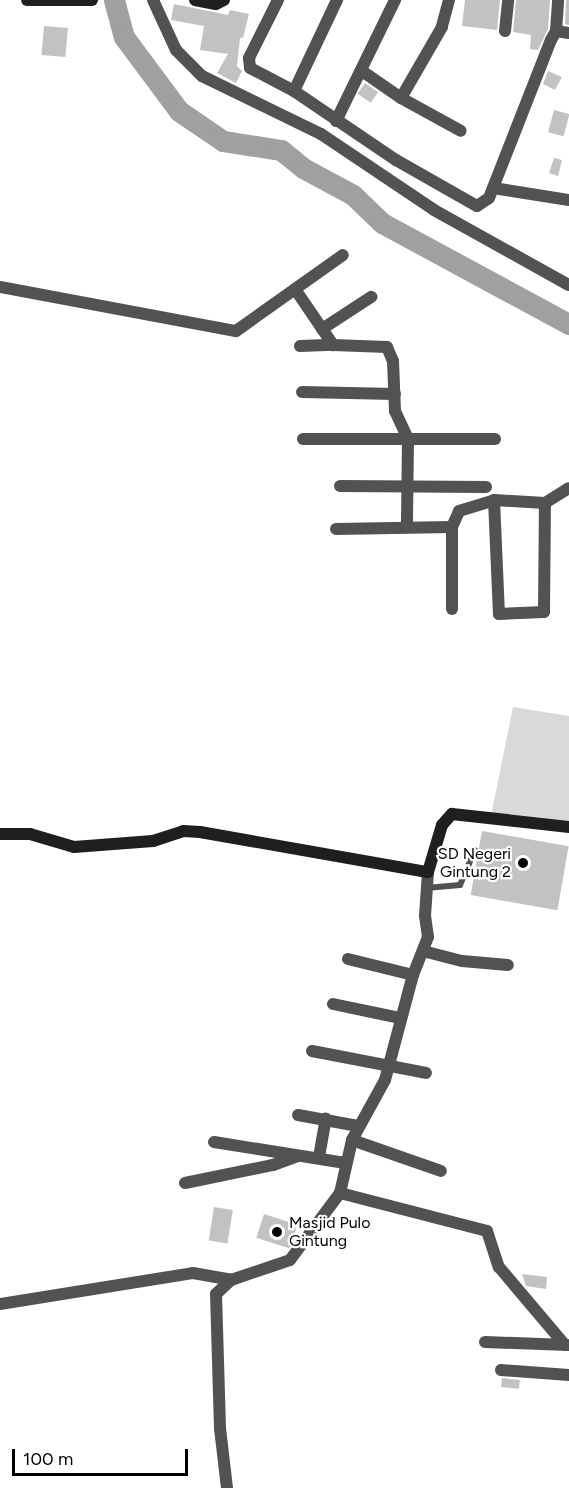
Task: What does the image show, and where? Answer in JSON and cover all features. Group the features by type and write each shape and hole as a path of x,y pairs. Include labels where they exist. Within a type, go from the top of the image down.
{"street":[{"path":"27,0 88,1"},
{"path":"153,0 176,50 202,76 321,134 434,210 569,285"},
{"path":"195,0 209,4 224,0"},
{"path":"278,0 249,66 294,91 336,121 474,205 485,202 493,188 556,31 558,0"},
{"path":"294,91 338,0"},
{"path":"336,121 395,0"},
{"path":"401,98 442,27 449,0"},
{"path":"505,31 508,0"},
{"path":"556,31 569,33"},
{"path":"362,71 401,98 460,131"},
{"path":"493,188 569,200"},
{"path":"0,287 236,331 343,255"},
{"path":"295,289 333,345"},
{"path":"322,329 371,297"},
{"path":"300,346 387,347 393,361 396,411 408,439 407,527"},
{"path":"302,392 395,394"},
{"path":"303,439 495,439"},
{"path":"340,486 486,487"},
{"path":"452,609 452,527 459,511 494,500 545,503 569,488"},
{"path":"494,500 499,614 544,612 545,503"},
{"path":"336,529 452,527"},
{"path":"227,1488 220,1428 216,1294 231,1280 290,1260 340,1193 352,1140 358,1126 381,1090 413,975 429,933 426,888 428,872 442,825 452,814 569,827"},
{"path":"0,834 30,834 74,847 153,841 183,831 200,832 428,872"},
{"path":"423,951 462,961 508,965"},
{"path":"348,959 413,975"},
{"path":"333,1004 400,1018"},
{"path":"312,1051 426,1073"},
{"path":"298,1115 358,1126"},
{"path":"319,1157 326,1119"},
{"path":"352,1140 441,1171"},
{"path":"214,1142 319,1157 345,1163"},
{"path":"185,1183 273,1165 299,1155"},
{"path":"340,1193 487,1232 499,1267 567,1345"},
{"path":"0,1304 193,1273 231,1280"},
{"path":"485,1342 567,1345"},
{"path":"501,1370 569,1375"}],"lane":[{"path":"426,888 460,885 475,850"}],"shaded area":[{"path":"513,707 569,716 569,833 490,821"}],"building":[{"path":"465,0 500,0 497,30 462,26"},
{"path":"516,0 550,0 548,29 538,50 530,49 531,35 513,32"},
{"path":"566,0 569,0 569,25 565,24"},
{"path":"174,4 228,15 230,10 249,14 243,38 240,38 237,66 242,71 236,83 217,73 228,54 200,50 204,26 171,20"},
{"path":"44,26 68,28 65,57 41,55"},
{"path":"548,71 562,77 555,90 543,84"},
{"path":"365,83 378,92 371,103 358,94"},
{"path":"554,110 569,114 564,136 548,132"},
{"path":"554,158 562,160 558,176 549,173"},
{"name":"SD Negeri Gintung 2","path":"482,831 569,846 557,910 471,895"},
{"path":"214,1207 233,1210 227,1244 209,1241"},
{"name":"Masjid Pulo Gintung","path":"264,1214 297,1225 290,1249 256,1238"},
{"path":"522,1274 547,1277 546,1289 526,1286"},
{"path":"502,1378 520,1380 519,1389 501,1387"}],"waterway":[{"path":"114,0 124,37 179,111 223,141 281,150 303,168 353,195 382,223 569,324"}],"place":[{"name":"SD Negeri Gintung 2","path":"523,863"},
{"name":"Masjid Pulo Gintung","path":"277,1232"}]}
